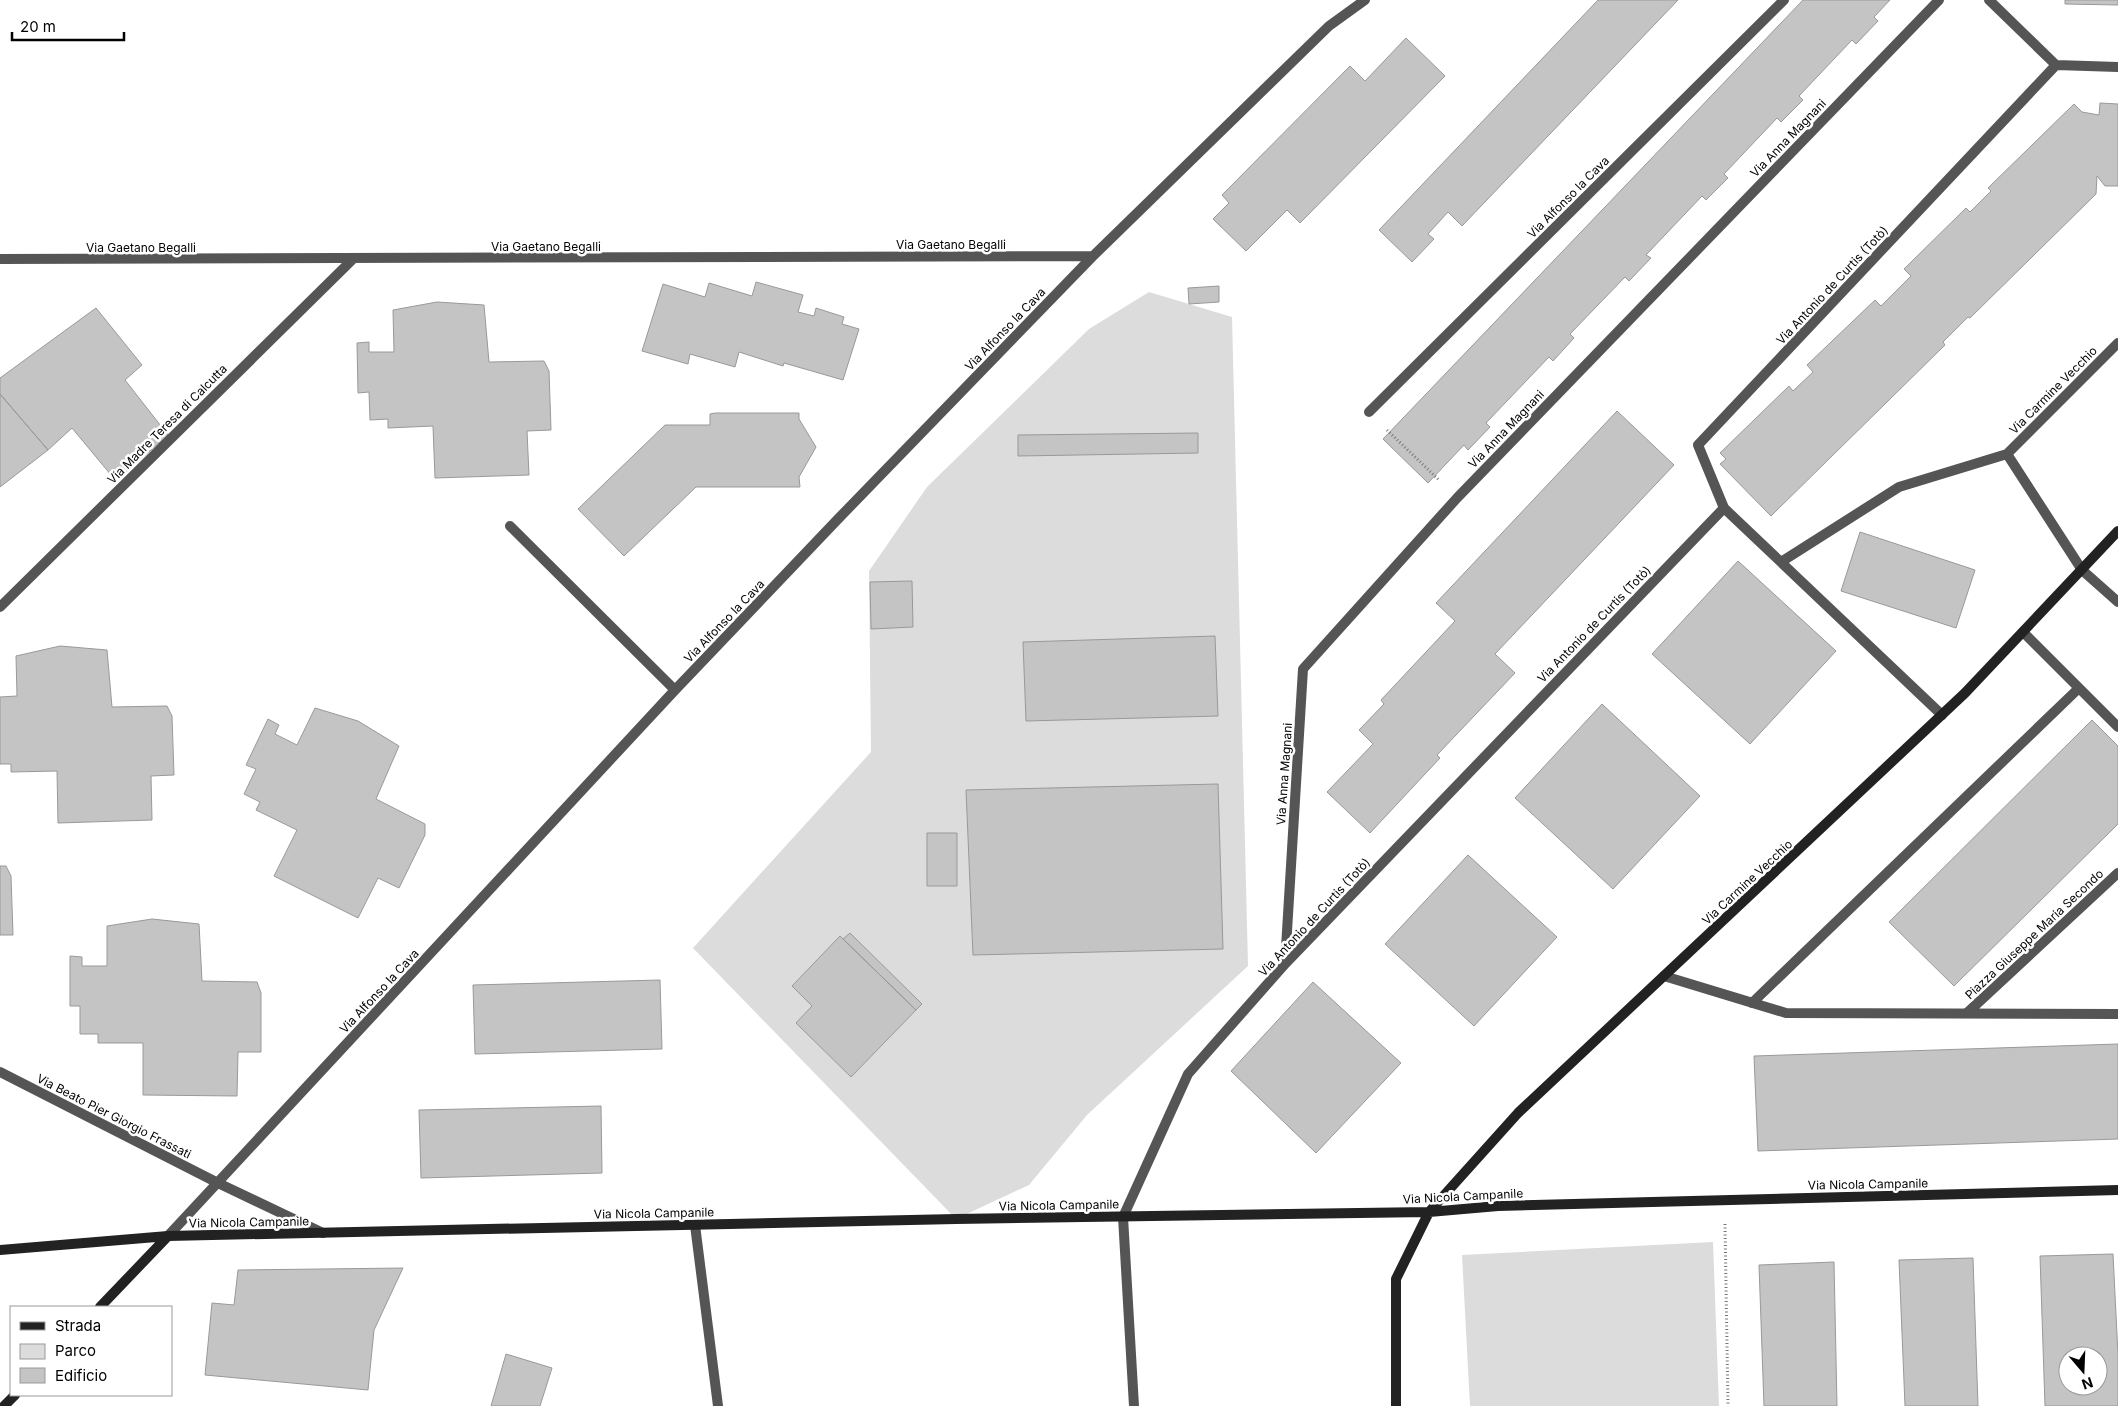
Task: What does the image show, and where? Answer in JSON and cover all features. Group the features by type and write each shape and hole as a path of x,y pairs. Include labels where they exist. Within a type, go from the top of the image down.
{"street":[{"name":"Via Alfonso la Cava","path":"101,1306 218,1183 675,690 1093,256 1329,26 1365,0"},
{"name":"Via Alfonso la Cava","path":"1369,412 1784,0"},
{"name":"Via Anna Magnani","path":"1285,964 1303,669 1457,498 1939,0"},
{"path":"1989,0 2056,65 2118,67"},
{"name":"Via Antonio de Curtis (Totò)","path":"1123,1217 1188,1074 1285,964 1724,508 1698,445 2056,65"},
{"name":"Via Gaetano Begalli","path":"0,259 1093,256"},
{"name":"Via Madre Teresa di Calcutta","path":"0,607 352,259"},
{"name":"Via Carmine Vecchio","path":"1781,562 1899,487 2007,454 2118,343"},
{"path":"2007,454 2082,570 2118,602"},
{"path":"1724,508 1942,715"},
{"path":"510,526 675,690"},
{"name":"Via Carmine Vecchio","path":"1396,1406 1396,1279 1429,1212 1518,1113 1965,693 2118,531"},
{"path":"2023,632 2118,727"},
{"path":"1752,1003 2079,688"},
{"name":"Piazza Giuseppe Maria Secondo","path":"1967,1013 2118,874"},
{"name":"Piazza Giuseppe Maria Secondo","path":"1664,976 1786,1013 2118,1014"},
{"name":"Via Beato Pier Giorgio Frassati","path":"0,1072 218,1183 323,1233"},
{"name":"Via Nicola Campanile","path":"0,1250 168,1236 695,1224 1429,1212 1498,1206 2118,1190"},
{"path":"1123,1217 1134,1406"},
{"path":"695,1224 718,1406"},
{"path":"4,1406 14,1396"}],"path":[{"path":"1369,412 1457,498"},
{"path":"1724,1200 1728,1406"}],"green space":[{"path":"1149,292 1232,317 1248,966 1087,1115 1029,1185 956,1219 693,948 871,752 869,571 927,487 1089,329"},
{"path":"1713,1242 1719,1406 1470,1406 1462,1255"}],"building":[{"path":"1598,0 1678,0 1462,226 1448,212 1428,234 1434,239 1412,262 1379,230"},
{"path":"1803,0 1890,0 1874,17 1878,21 1856,44 1852,40 1799,96 1803,100 1781,122 1777,118 1724,174 1728,178 1706,200 1702,196 1646,255 1651,258 1629,281 1625,277 1570,334 1574,338 1553,361 1549,357 1486,423 1490,427 1468,450 1464,445 1428,483 1383,439"},
{"path":"2065,0 2118,0 2118,5 2065,4"},
{"path":"1406,38 1445,76 1300,223 1287,210 1246,251 1213,219 1229,203 1222,195 1350,66 1365,81"},
{"path":"2100,103 2118,104 2118,186 2105,186 2097,176 2096,194 1970,318 1968,317 1943,342 1945,345 1771,516 1720,464 1726,459 1720,453 1789,386 1793,391 1813,372 1807,365 1875,300 1881,306 1911,276 1904,269 1966,208 1970,212 1991,191 1988,188 2074,104 2082,112 2099,115"},
{"path":"756,282 803,295 798,312 814,316 816,308 844,317 842,324 859,329 843,380 784,363 783,366 739,352 735,367 690,354 688,364 642,351 663,284 705,297 709,283 752,296"},
{"path":"1219,286 1219,302 1189,304 1188,288"},
{"path":"437,302 484,305 489,362 544,361 549,371 551,430 527,431 529,475 435,478 433,426 388,428 388,419 370,420 369,392 358,393 357,343 369,342 369,352 394,352 393,310"},
{"path":"96,308 142,365 125,380 168,435 116,481 72,428 48,450 0,394 0,378"},
{"path":"0,394 48,450 0,487"},
{"path":"1617,411 1674,465 1495,654 1515,673 1437,755 1440,758 1370,833 1327,792 1373,744 1359,730 1384,704 1381,700 1455,621 1436,603"},
{"path":"799,413 799,419 816,447 799,477 800,487 696,487 624,556 578,509 665,425 710,425 710,414"},
{"path":"1198,433 1198,453 1018,456 1018,435"},
{"path":"1860,532 1975,570 1956,628 1841,591"},
{"path":"1738,561 1836,651 1750,744 1652,654"},
{"path":"912,581 913,627 871,629 870,582"},
{"path":"1215,636 1218,716 1026,721 1023,642"},
{"path":"60,646 107,650 112,707 167,706 172,716 174,775 151,776 152,820 58,823 57,771 11,772 11,764 0,764 0,697 17,696 16,656"},
{"path":"1602,704 1700,796 1613,889 1515,798"},
{"path":"315,708 358,721 399,746 376,799 425,824 425,835 399,888 378,878 358,918 274,876 297,830 256,810 260,802 244,794 256,769 246,765 268,719 279,725 275,734 297,745"},
{"path":"2092,720 2118,746 2118,824 1954,986 1889,922"},
{"path":"1218,784 1223,949 973,955 966,790"},
{"path":"927,833 957,833 957,886 927,886"},
{"path":"1468,855 1557,937 1474,1026 1385,944"},
{"path":"0,866 6,866 11,876 13,935 0,935"},
{"path":"152,919 199,924 202,981 257,982 261,993 261,1052 238,1052 237,1096 143,1095 143,1043 98,1043 98,1034 80,1034 80,1006 70,1006 70,956 82,957 82,966 107,966 107,926"},
{"path":"850,933 922,1004 916,1010 843,939"},
{"path":"840,936 916,1010 851,1077 796,1023 812,1006 792,986"},
{"path":"660,980 662,1049 475,1054 473,985"},
{"path":"1313,982 1401,1063 1316,1153 1231,1071"},
{"path":"2118,1044 2118,1139 1758,1151 1754,1056"},
{"path":"601,1106 602,1173 421,1178 419,1110"},
{"path":"2113,1254 2118,1355 2118,1406 2045,1406 2040,1256"},
{"path":"1973,1258 1978,1406 1905,1406 1899,1260"},
{"path":"1834,1262 1837,1406 1764,1406 1759,1265"},
{"path":"403,1268 374,1330 368,1390 205,1375 212,1303 234,1305 238,1270"},
{"path":"506,1354 552,1368 540,1406 491,1406"}]}
